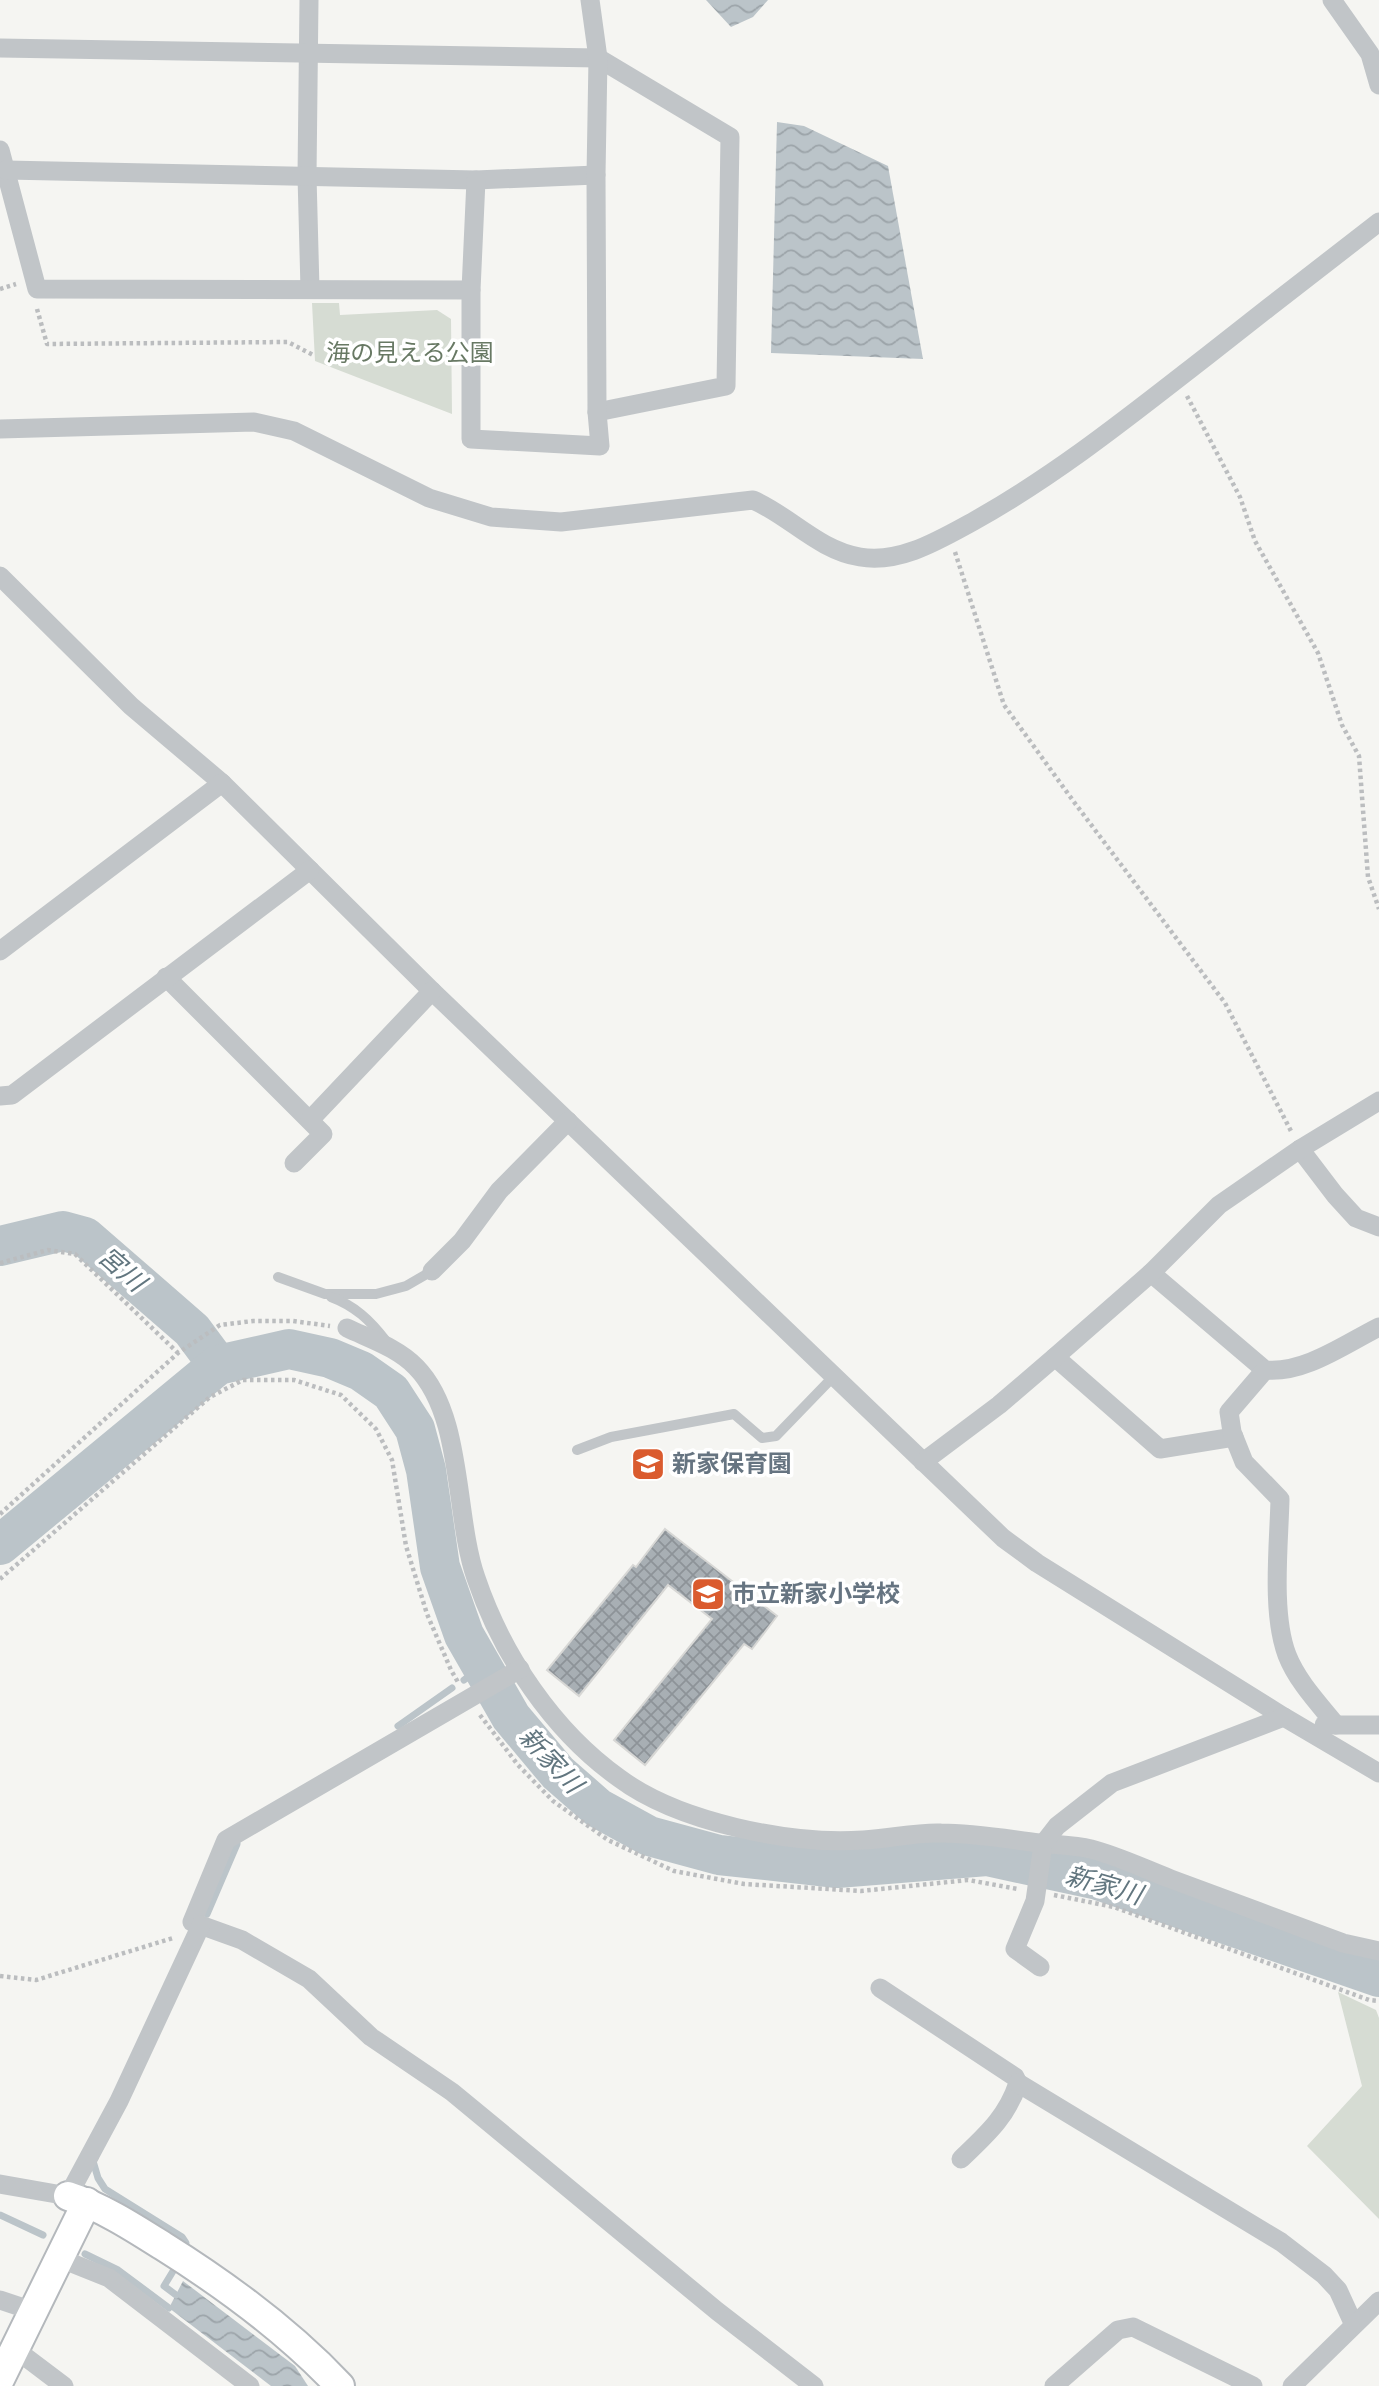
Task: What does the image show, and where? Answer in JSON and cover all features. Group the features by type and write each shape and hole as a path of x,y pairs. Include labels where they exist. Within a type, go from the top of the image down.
{"street":[{"path":"309,0 307,176 310,289"},
{"path":"477,180 471,290 471,439 600,446 597,412 598,58 590,0"},
{"path":"1332,0 1370,54 1379,85"},
{"path":"0,48 598,58 730,137 726,386 597,412"},
{"path":"0,150 31,286 471,290"},
{"path":"6,170 477,180 596,175"},
{"path":"0,429 254,422 294,431 429,498 491,517 561,522 752,500 769,507 834,550 860,557 888,558 927,546 1033,487 1085,451 1379,222"},
{"path":"0,576 131,706 222,783 432,991 1003,1538 1037,1563 1290,1721 1379,1773"},
{"path":"0,951 222,783"},
{"path":"0,1096 12,1095 310,870"},
{"path":"166,977 323,1134 294,1163"},
{"path":"310,1120 432,991"},
{"path":"923,1462 999,1405 1055,1357 1151,1273 1219,1205 1300,1149 1379,1101"},
{"path":"432,1271 462,1241 499,1191 568,1121"},
{"path":"1300,1149 1356,1218 1379,1227"},
{"path":"1151,1273 1265,1370 1275,1371 1310,1362 1379,1327"},
{"path":"347,1328 393,1350 416,1366 434,1392 451,1438 466,1539 475,1577 495,1625 520,1669 549,1710 577,1743 620,1779 668,1806 737,1827 811,1840 862,1840 939,1833 1091,1849 1343,1943 1379,1951"},
{"path":"1055,1357 1160,1449 1234,1437"},
{"path":"1265,1370 1229,1412 1234,1437 1244,1462 1280,1499 1280,1622 1287,1655 1313,1696 1336,1725"},
{"path":"0,2379 60,2258 77,2199 197,1923 226,1840 520,1669"},
{"path":"1040,1966 1015,1949 1035,1896 1043,1844 1057,1826 1112,1783 1290,1721 1379,1725"},
{"path":"197,1923 242,1940 309,1979 370,2037 452,2092 717,2311 814,2386"},
{"path":"880,1988 1015,2077 1018,2083 1281,2242 1324,2275 1338,2290 1354,2325"},
{"path":"961,2159 996,2127 1018,2083"},
{"path":"0,2183 77,2199 183,2258 254,2308 322,2366 340,2386"},
{"path":"60,2258 109,2278 250,2386"},
{"path":"0,2300 33,2311"},
{"path":"1292,2386 1379,2301"},
{"path":"1054,2386 1118,2330 1133,2327 1253,2386"},
{"path":"15,2348 64,2386"}],"lane":[{"path":"325,1294 376,1294 406,1286 432,1271"},
{"path":"278,1277 348,1304 370,1320 393,1350"},
{"path":"577,1450 611,1437 734,1415 762,1438 776,1436 835,1375"}],"path":[{"path":"0,289 31,286 47,344 288,342 315,356"},
{"path":"1177,379 1240,496 1255,541 1318,653 1342,725 1359,757 1368,877 1379,909"},
{"path":"950,534 1004,705 1224,1003 1250,1047 1300,1149"},
{"path":"0,1263 48,1250 75,1254 178,1353"},
{"path":"0,1514 186,1346 220,1325 253,1321 293,1321 347,1328"},
{"path":"0,1579 210,1397 243,1380 294,1380 341,1395 376,1429 392,1460 406,1546 428,1614 451,1670 468,1699"},
{"path":"1035,1896 1114,1907 1369,2000 1379,2001"},
{"path":"0,1976 36,1980 178,1936 197,1923"}],"green space":[{"name":"海の見える公園","path":"312,303 339,303 340,315 437,310 451,319 452,414 315,361"},
{"path":"1338,1992 1376,2010 1379,2018 1379,2219 1307,2146 1362,2086"}],"water":[{"path":"706,0 768,0 753,17 731,27"},
{"path":"777,122 804,126 888,166 923,359 771,353"},
{"path":"183,2281 295,2366 308,2386 271,2386 169,2308"}],"building":[{"path":"665,1529 777,1616 752,1649 744,1644 645,1765 614,1740 712,1619 668,1585 579,1696 547,1670 633,1565 636,1567"}],"waterway":[{"name":"宮川","path":"0,1246 63,1231 85,1237 192,1330 218,1365"},
{"name":"新家川","path":"0,1545 218,1365 289,1349 330,1358 361,1371 391,1392 415,1429 426,1470 440,1567 464,1635 511,1717 558,1773 598,1808 649,1836 719,1855 837,1868 987,1856 1098,1880 1379,1977"},
{"path":"464,1680 481,1667"},
{"path":"398,1726 452,1688"},
{"path":"207,1914 237,1844"},
{"path":"95,2158 93,2161 98,2178 105,2189 182,2237 186,2243 184,2253"},
{"path":"0,2215 43,2235"},
{"path":"85,2254 118,2270 169,2308"},
{"path":"176,2295 164,2286 178,2263"}],"place":[{"name":"新家保育園","path":"648,1464"},
{"name":"市立新家小学校","path":"708,1594"}]}
